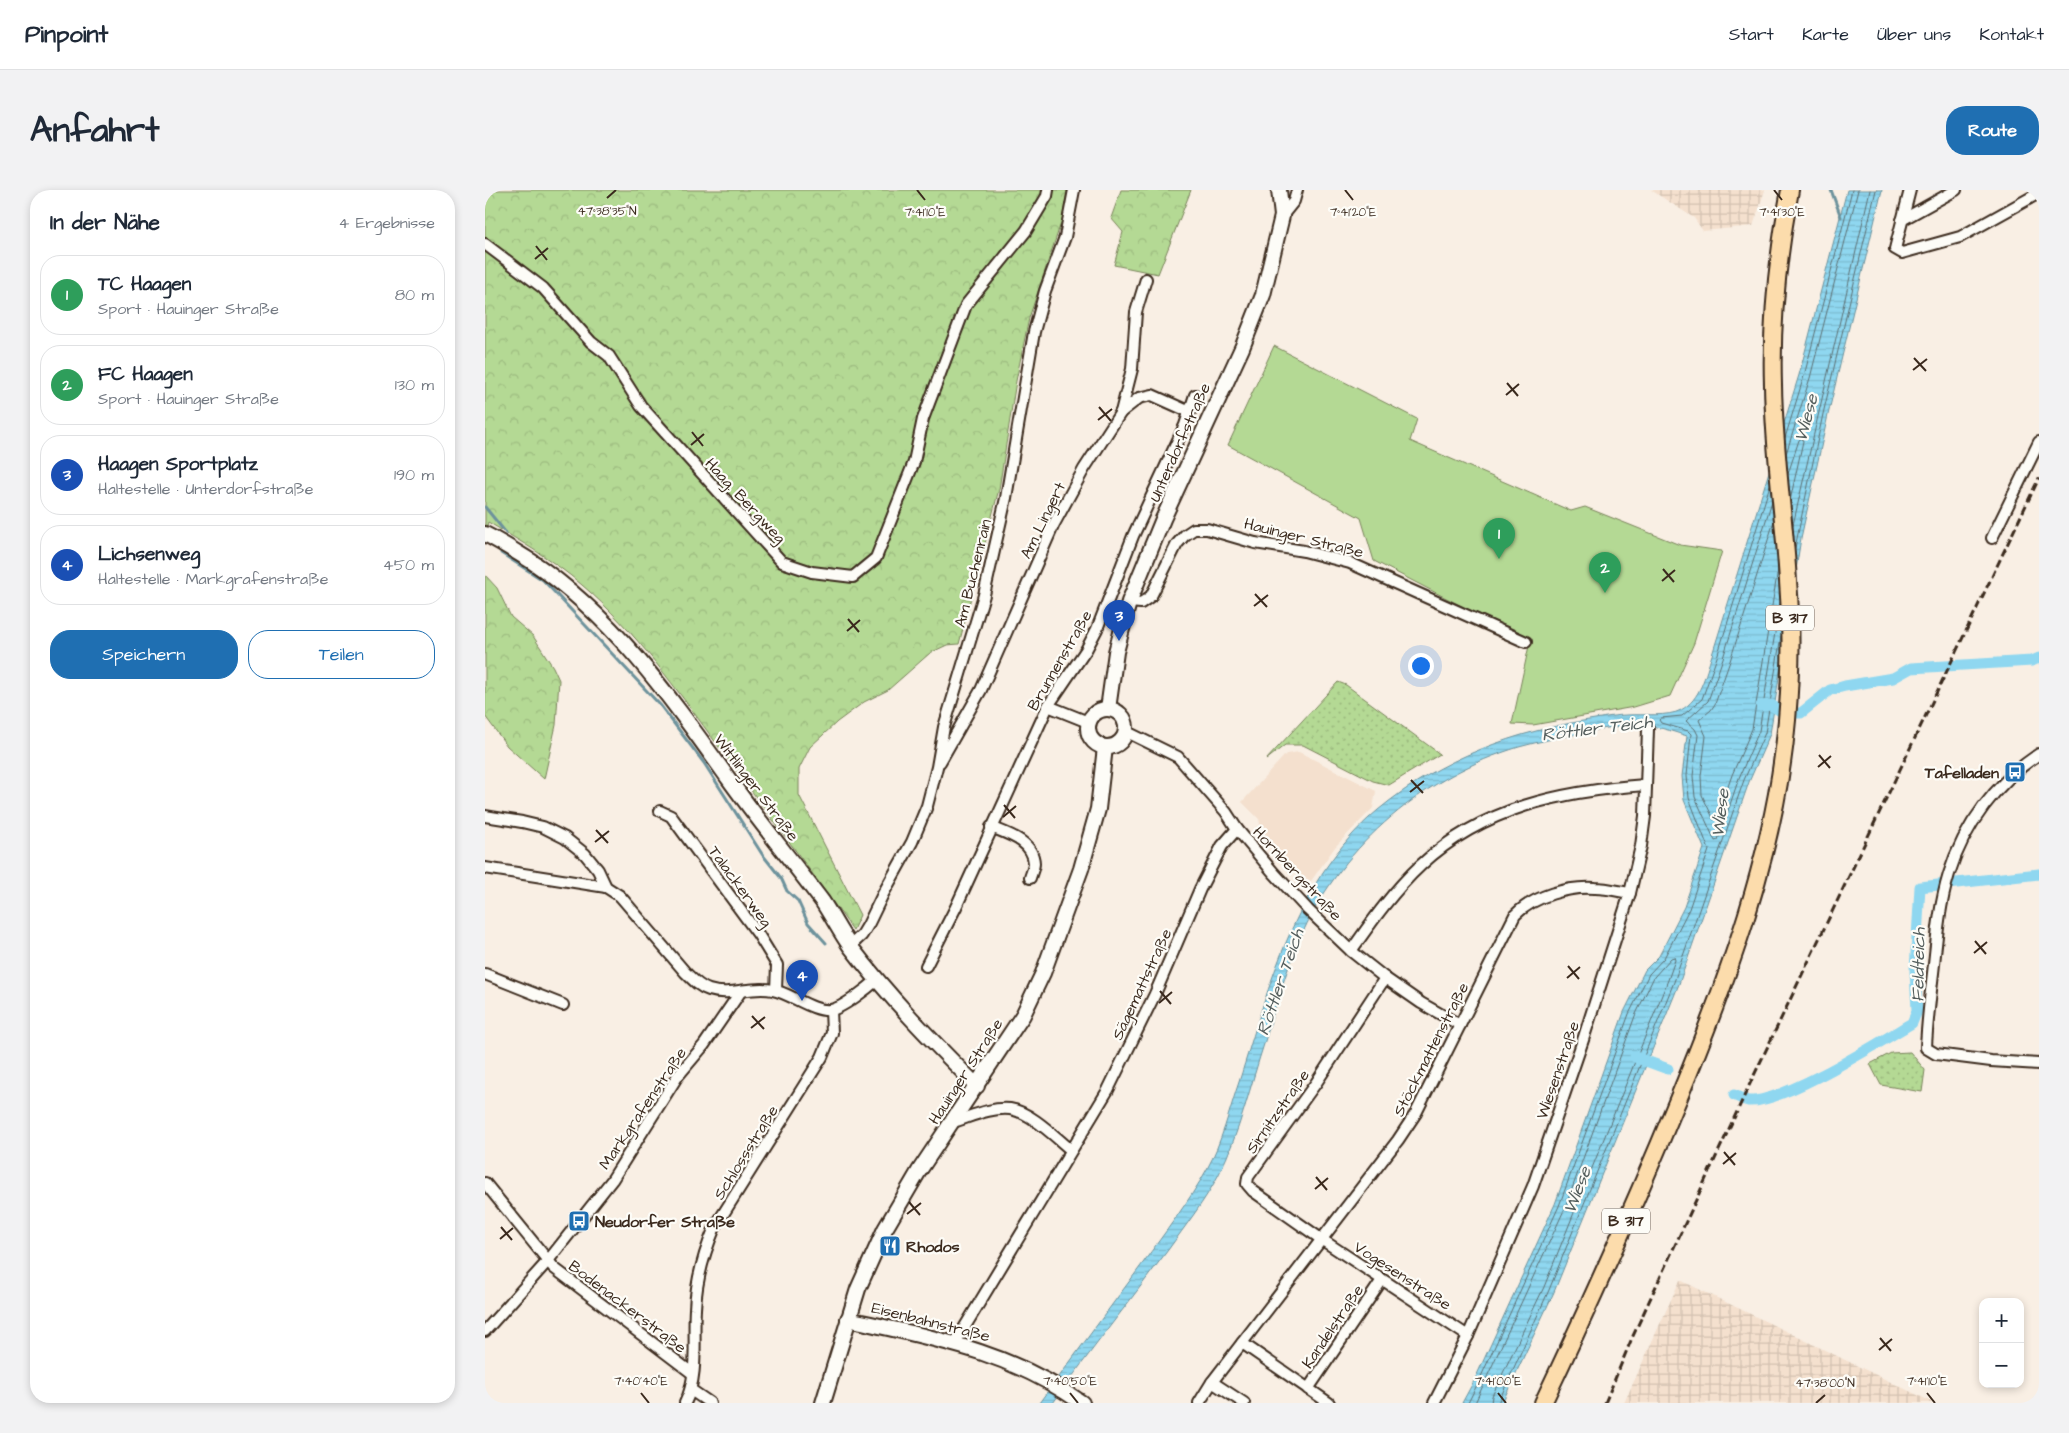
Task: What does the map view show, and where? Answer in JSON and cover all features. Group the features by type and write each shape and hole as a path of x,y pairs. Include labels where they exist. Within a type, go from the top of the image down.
{"main road":[{"name":"B 317","path":"1543,1403 1647,1175 1704,1037 1732,959 1765,846 1775,800 1787,722 1791,652 1789,584 1775,426 1773,346 1778,263 1791,190"}],"street":[{"name":"Am Buchenrain","path":"850,946 862,935 869,925 883,894 912,842 927,806 937,767 944,727 984,595 1006,498 1034,332 1045,291 1065,237 1074,190"},
{"name":"Unterdorfstraße","path":"1108,709 1116,652 1129,602 1163,519 1263,295 1282,216 1279,190"},
{"path":"1282,216 1294,201 1297,190"},
{"path":"1909,190 1895,249 1902,253 1960,237 2039,193"},
{"path":"1902,220 1956,190"},
{"name":"Haag. Bergweg","path":"485,244 543,288 591,342 609,356 641,406 782,562 812,572 853,577 876,558 914,462 923,419 966,306 1027,231 1047,193"},
{"name":"Am Lingert","path":"937,767 981,690 1054,524 1084,469 1121,412 1132,368 1136,312 1147,279"},
{"path":"1121,412 1139,398 1153,395 1190,412"},
{"name":"Unterdorfstraße","path":"1190,412 1195,396"},
{"name":"Brunnenstraße","path":"926,966 957,907 991,827 1048,706 1086,650 1097,629 1133,536 1190,412"},
{"path":"1992,538 2039,442"},
{"name":"Hauinger Straße","path":"1129,602 1141,603 1151,596 1177,544 1185,534 1194,529 1207,529 1255,543 1350,563 1526,642"},
{"name":"Wittlinger Straße","path":"485,534 550,574 584,602 622,639 664,689 742,798 823,903 850,946 939,1047 977,1086"},
{"path":"1048,706 1088,722"},
{"path":"1108,709 1116,711 1122,716 1125,723 1125,731 1121,740 1114,745 1105,746 1097,744 1091,738 1088,722 1100,710 1108,709"},
{"name":"Wiesenstraße","path":"1434,1403 1468,1336 1533,1186 1583,1040 1629,893 1641,846 1645,816 1648,729"},
{"name":"Hornbergstraße","path":"1125,731 1178,758 1226,812 1237,829 1297,898 1351,951 1421,1003 1460,1025"},
{"name":"Hauinger Straße","path":"823,1403 848,1319 870,1259 885,1229 919,1172 1023,1015 1060,932 1098,809 1105,746"},
{"path":"2039,754 2015,772 1994,792 1965,835 1957,851 1944,894 1927,1019 1926,1048 1935,1054 1991,1062 2039,1064"},
{"path":"1351,951 1383,908 1420,866 1442,847 1479,824 1506,811 1536,801 1605,788 1645,785"},
{"name":"Talackerweg","path":"660,811 671,816 758,934 777,965 776,990"},
{"path":"485,816 543,827 565,838 585,854 598,870 606,888"},
{"path":"991,827 1017,838 1030,850 1034,864 1030,878"},
{"name":"Sägemattstraße","path":"955,1343 1108,1090 1152,1001 1204,880 1222,846 1237,829"},
{"path":"485,868 606,888 620,896 696,982 708,990 722,993 760,987 776,990 819,1008 831,1010 860,994 878,979"},
{"name":"Stöckmattenstraße","path":"1199,1403 1212,1382 1416,1114 1511,922 1521,909 1536,900 1577,889 1595,888 1629,893"},
{"path":"485,974 563,1005"},
{"name":"Sirnitzstraße","path":"1321,1239 1253,1191 1247,1184 1248,1177 1316,1083 1385,978"},
{"name":"Markgrafenstraße","path":"485,1330 547,1262 612,1180 677,1077 704,1045 741,991"},
{"name":"Schlossstraße","path":"685,1403 691,1390 695,1307 703,1254 715,1228 822,1057 832,1033 831,1010"},
{"path":"953,1122 989,1111 1010,1109 1027,1115 1071,1150"},
{"path":"485,1183 547,1262"},
{"name":"Vogesenstraße","path":"1321,1239 1468,1336"},
{"name":"Bodenackerstraße","path":"547,1262 692,1374"},
{"name":"Kandelstraße","path":"1308,1389 1382,1280"},
{"path":"485,1313 496,1318"},
{"name":"Eisenbahnstraße","path":"848,1319 983,1351 1017,1365 1069,1393 1082,1403"},
{"name":"Kandelstraße","path":"1242,1343 1329,1403"},
{"path":"1212,1382 1244,1403"},
{"path":"691,1390 710,1403"}],"shaded area":[{"path":"1651,190 1765,190 1753,226 1703,231 1694,218"},
{"path":"1299,752 1376,791 1373,808 1335,847 1311,881 1294,871 1262,833 1259,819 1242,802 1286,754"},
{"path":"1680,1280 1934,1403 1624,1403"}],"green space":[{"path":"485,190 1067,190 1062,220 1029,318 1016,381 999,489 959,644 947,645 930,653 888,690 864,702 837,722 810,747 799,769 799,795 860,915 853,930 638,641 602,603 560,567 488,522 485,533"},
{"path":"1121,190 1191,190 1158,274 1114,265 1123,232 1111,218"},
{"path":"1274,346 1417,419 1410,441 1571,511 1585,507 1680,545 1722,551 1694,643 1670,696 1634,707 1533,725 1512,724 1530,641 1374,561 1361,518 1228,445"},
{"path":"485,575 497,588 511,617 533,636 559,680 556,725 544,779 507,746 485,716"},
{"path":"1338,682 1346,685 1440,754 1389,785 1373,781 1303,745 1285,745 1266,760"},
{"path":"1910,1052 1925,1070 1922,1092 1881,1085 1870,1064 1891,1053"}],"water":[{"path":"1847,190 1882,190 1828,415 1801,538 1770,734 1749,782 1679,984 1554,1292 1502,1403 1462,1403 1475,1379 1555,1204 1624,1012 1645,970 1659,956 1684,907 1704,848 1684,800 1682,776 1687,736 1657,727 1644,725 1617,726 1519,747 1485,759 1452,775 1421,794 1391,817 1365,842 1341,869 1320,900 1303,932 1282,986 1239,1125 1214,1184 1168,1250 1053,1403 1040,1403 1177,1217 1207,1169 1221,1137 1262,1008 1289,936 1306,901 1326,868 1349,838 1378,810 1402,792 1453,762 1480,750 1508,739 1565,724 1615,716 1676,712 1688,705 1698,693 1712,655 1799,375"}],"waterway":[{"path":"1831,190 1841,217"},
{"path":"485,507 506,533"},
{"path":"501,553 543,580 660,705 704,763 762,854 781,878 787,891 798,901 808,923 826,943"},
{"path":"1761,706 1771,705 1784,713 1801,713 1830,690 1893,678 1911,668 2032,661 2039,658"},
{"name":"Feldteich","path":"1734,1095 1748,1101 1783,1093 1855,1057 1912,1023 1917,1011 1915,970 1920,887 2039,874"},
{"name":"Feldteich","path":"1635,1057 1668,1069"}],"railway":[{"path":"1605,1403 1632,1338 1747,1090 2039,478"}],"place":[{"name":"TC Haagen","path":"1499,559"},
{"name":"FC Haagen","path":"1605,593"},
{"name":"Haagen Sportplatz","path":"1119,641"},
{"name":"Tafelladen","path":"2015,772"},
{"name":"Lichsenweg","path":"802,1001"},
{"name":"Neudorfer Straße","path":"579,1221"},
{"name":"Rhodos","path":"890,1246"}],"water label":[{"name":"Wiese","path":"1806,418"},
{"name":"Röttler Teich","path":"1597,728"},
{"name":"Wiese","path":"1720,813"},
{"name":"Röttler Teich","path":"1280,982"},
{"name":"Wiese","path":"1577,1190"}]}
